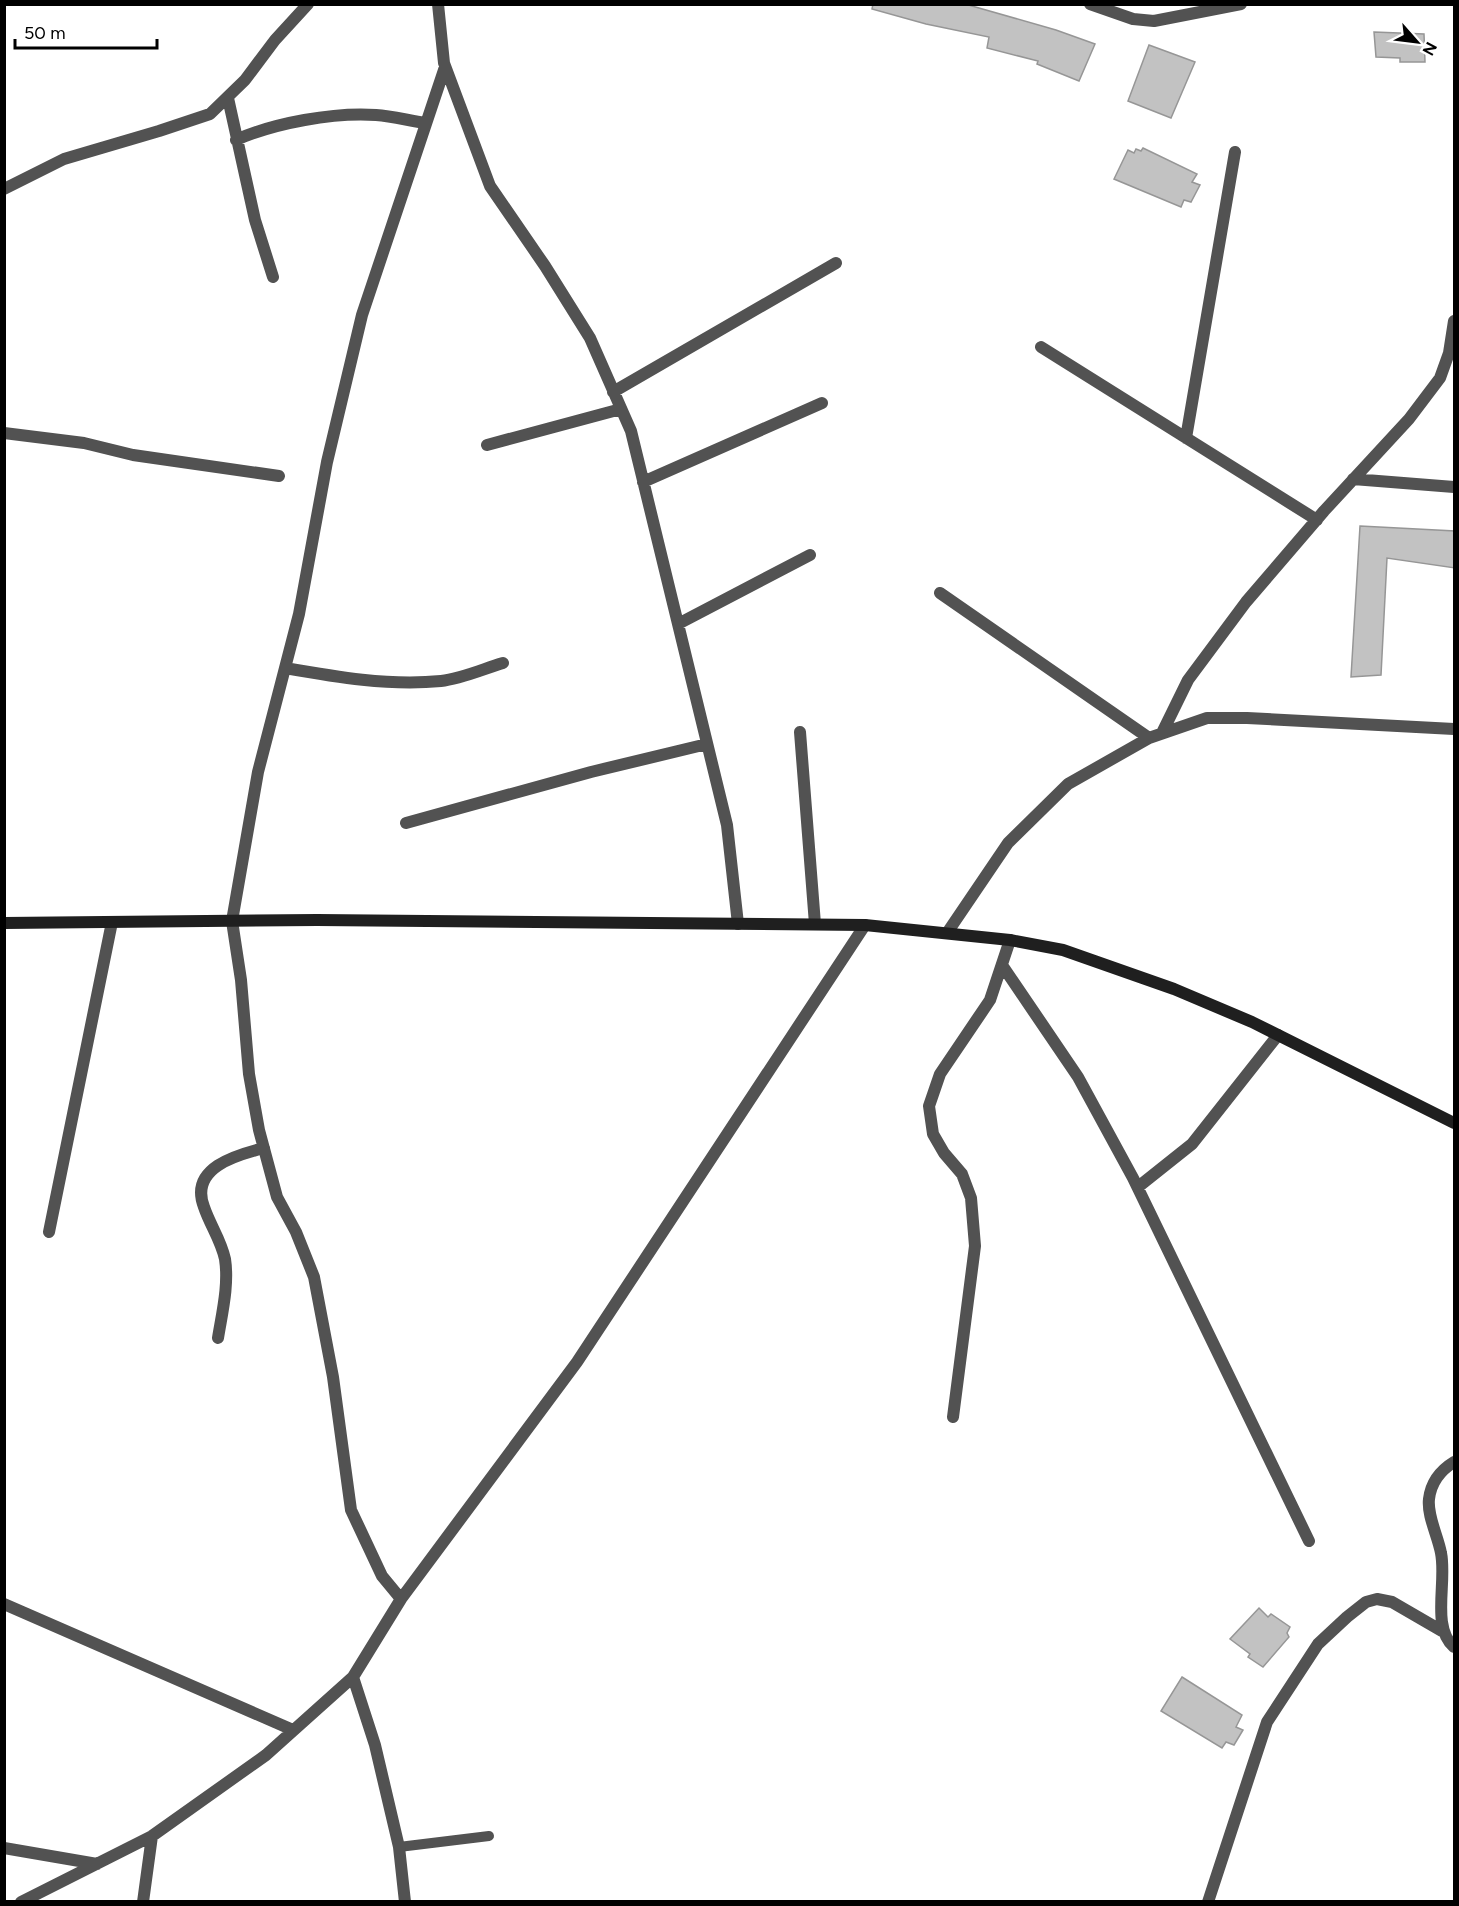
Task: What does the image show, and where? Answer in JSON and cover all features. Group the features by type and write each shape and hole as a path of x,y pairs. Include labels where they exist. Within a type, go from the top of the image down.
{"main road":[{"path":"4,923 232,921 815,924 865,925 1010,940 1063,950 1174,989 1278,1035 1455,1123"}],"street":[{"path":"4,189 64,159 210,114 245,80 275,40 308,4"},
{"path":"438,4 445,67 489,186 545,266 590,338 631,431 727,825 738,924"},
{"path":"1090,4 1133,19 1154,21 1241,4"},
{"path":"401,1599 382,1576 351,1510 333,1377 314,1277 296,1232 277,1197 249,1074 242,980 232,921 258,772 299,614 327,462 362,315 445,67"},
{"path":"228,98 255,220 273,277"},
{"path":"236,141 255,132 318,118 376,115 426,123"},
{"path":"1186,438 1235,152"},
{"path":"613,392 836,263"},
{"path":"1162,733 1188,680 1246,602 1353,479 1409,419 1440,378 1449,354 1455,321"},
{"path":"1041,347 1317,520"},
{"path":"643,482 822,403"},
{"path":"487,445 621,409"},
{"path":"4,433 84,443 133,455 279,476"},
{"path":"1353,479 1455,487"},
{"path":"678,624 810,555"},
{"path":"940,593 1149,738"},
{"path":"285,668 339,678 397,683 443,681 503,663"},
{"path":"947,933 1008,843 1068,784 1149,738 1207,718 1455,729"},
{"path":"800,732 815,924"},
{"path":"406,823 591,772 707,744"},
{"path":"49,1232 112,922"},
{"path":"21,1902 152,1836 266,1755 353,1677 401,1599 577,1362 865,925"},
{"path":"953,1417 975,1246 971,1198 962,1174 944,1153 933,1134 929,1106 940,1074 990,1000 1010,940"},
{"path":"1002,965 1078,1077 1138,1187 1309,1541"},
{"path":"1138,1187 1192,1144 1278,1035"},
{"path":"218,1338 225,1290 225,1260 219,1238 203,1207 200,1193 207,1177 218,1163 237,1154 264,1148"},
{"path":"1442,1631 1442,1556 1430,1512 1429,1499 1435,1479 1443,1469 1455,1462"},
{"path":"1208,1902 1268,1722 1318,1644 1366,1602 1377,1599 1392,1602 1442,1631 1455,1647"},
{"path":"4,1604 293,1730"},
{"path":"353,1677 375,1745 399,1847 405,1902"},
{"path":"143,1902 152,1836"},
{"path":"4,1848 97,1864"}],"lane":[{"path":"399,1847 489,1836"}],"building":[{"path":"873,4 965,4 1056,30 1095,44 1079,81 1037,64 1038,61 987,48 989,37 926,24 872,9"},
{"path":"1374,32 1424,34 1425,62 1400,62 1400,58 1376,57"},
{"path":"1149,45 1195,62 1171,118 1128,101"},
{"path":"1143,148 1197,174 1192,182 1200,185 1191,202 1184,200 1181,207 1114,179 1128,150 1134,153 1136,149 1141,151"},
{"path":"1360,526 1455,531 1455,568 1387,558 1381,675 1351,677"},
{"path":"1259,1608 1268,1617 1271,1614 1290,1627 1287,1633 1289,1637 1263,1667 1248,1657 1250,1654 1230,1639"},
{"path":"1182,1677 1242,1715 1236,1727 1243,1730 1234,1745 1226,1742 1222,1748 1161,1711"}]}
